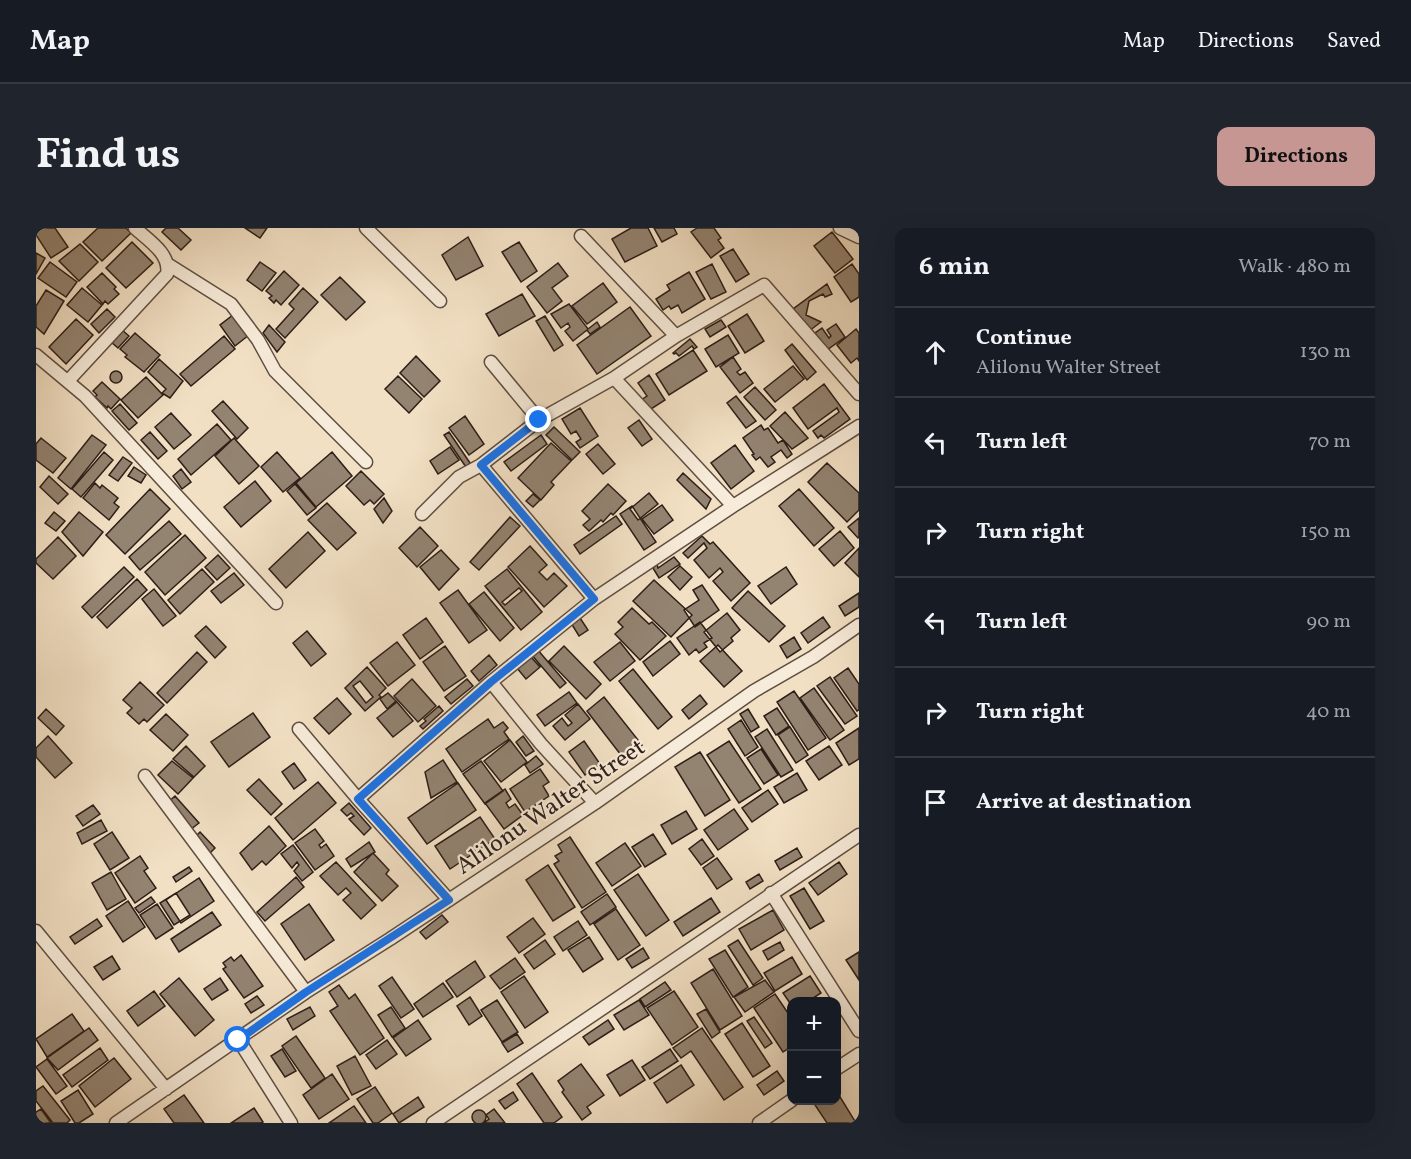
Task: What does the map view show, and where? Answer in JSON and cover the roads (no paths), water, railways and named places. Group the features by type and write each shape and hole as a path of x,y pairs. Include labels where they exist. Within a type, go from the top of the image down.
{"street":[{"path":"135,228 165,257 169,265 231,304 258,340 275,371 366,462"},
{"path":"366,228 440,301"},
{"path":"840,228 859,237"},
{"path":"581,236 676,336"},
{"path":"68,381 167,274 169,265"},
{"path":"422,514 459,477 481,465 539,420 614,378 676,336 764,285 859,394"},
{"path":"36,355 85,396 276,603"},
{"path":"491,362 539,420"},
{"path":"614,378 734,506"},
{"path":"358,799 491,682 594,599 859,426"},
{"path":"481,465 594,599"},
{"name":"Alilonu Walter Street","path":"116,1123 306,992 595,803 754,691 813,657 859,626"},
{"path":"491,682 541,744 595,803"},
{"path":"299,729 358,799 449,900"},
{"path":"145,776 306,992"},
{"path":"433,1123 859,835"},
{"path":"771,893 859,1031"},
{"path":"36,931 166,1089"},
{"path":"238,1040 291,1123"},
{"path":"841,1067 859,1054"},
{"path":"759,1123 787,1103"}]}
